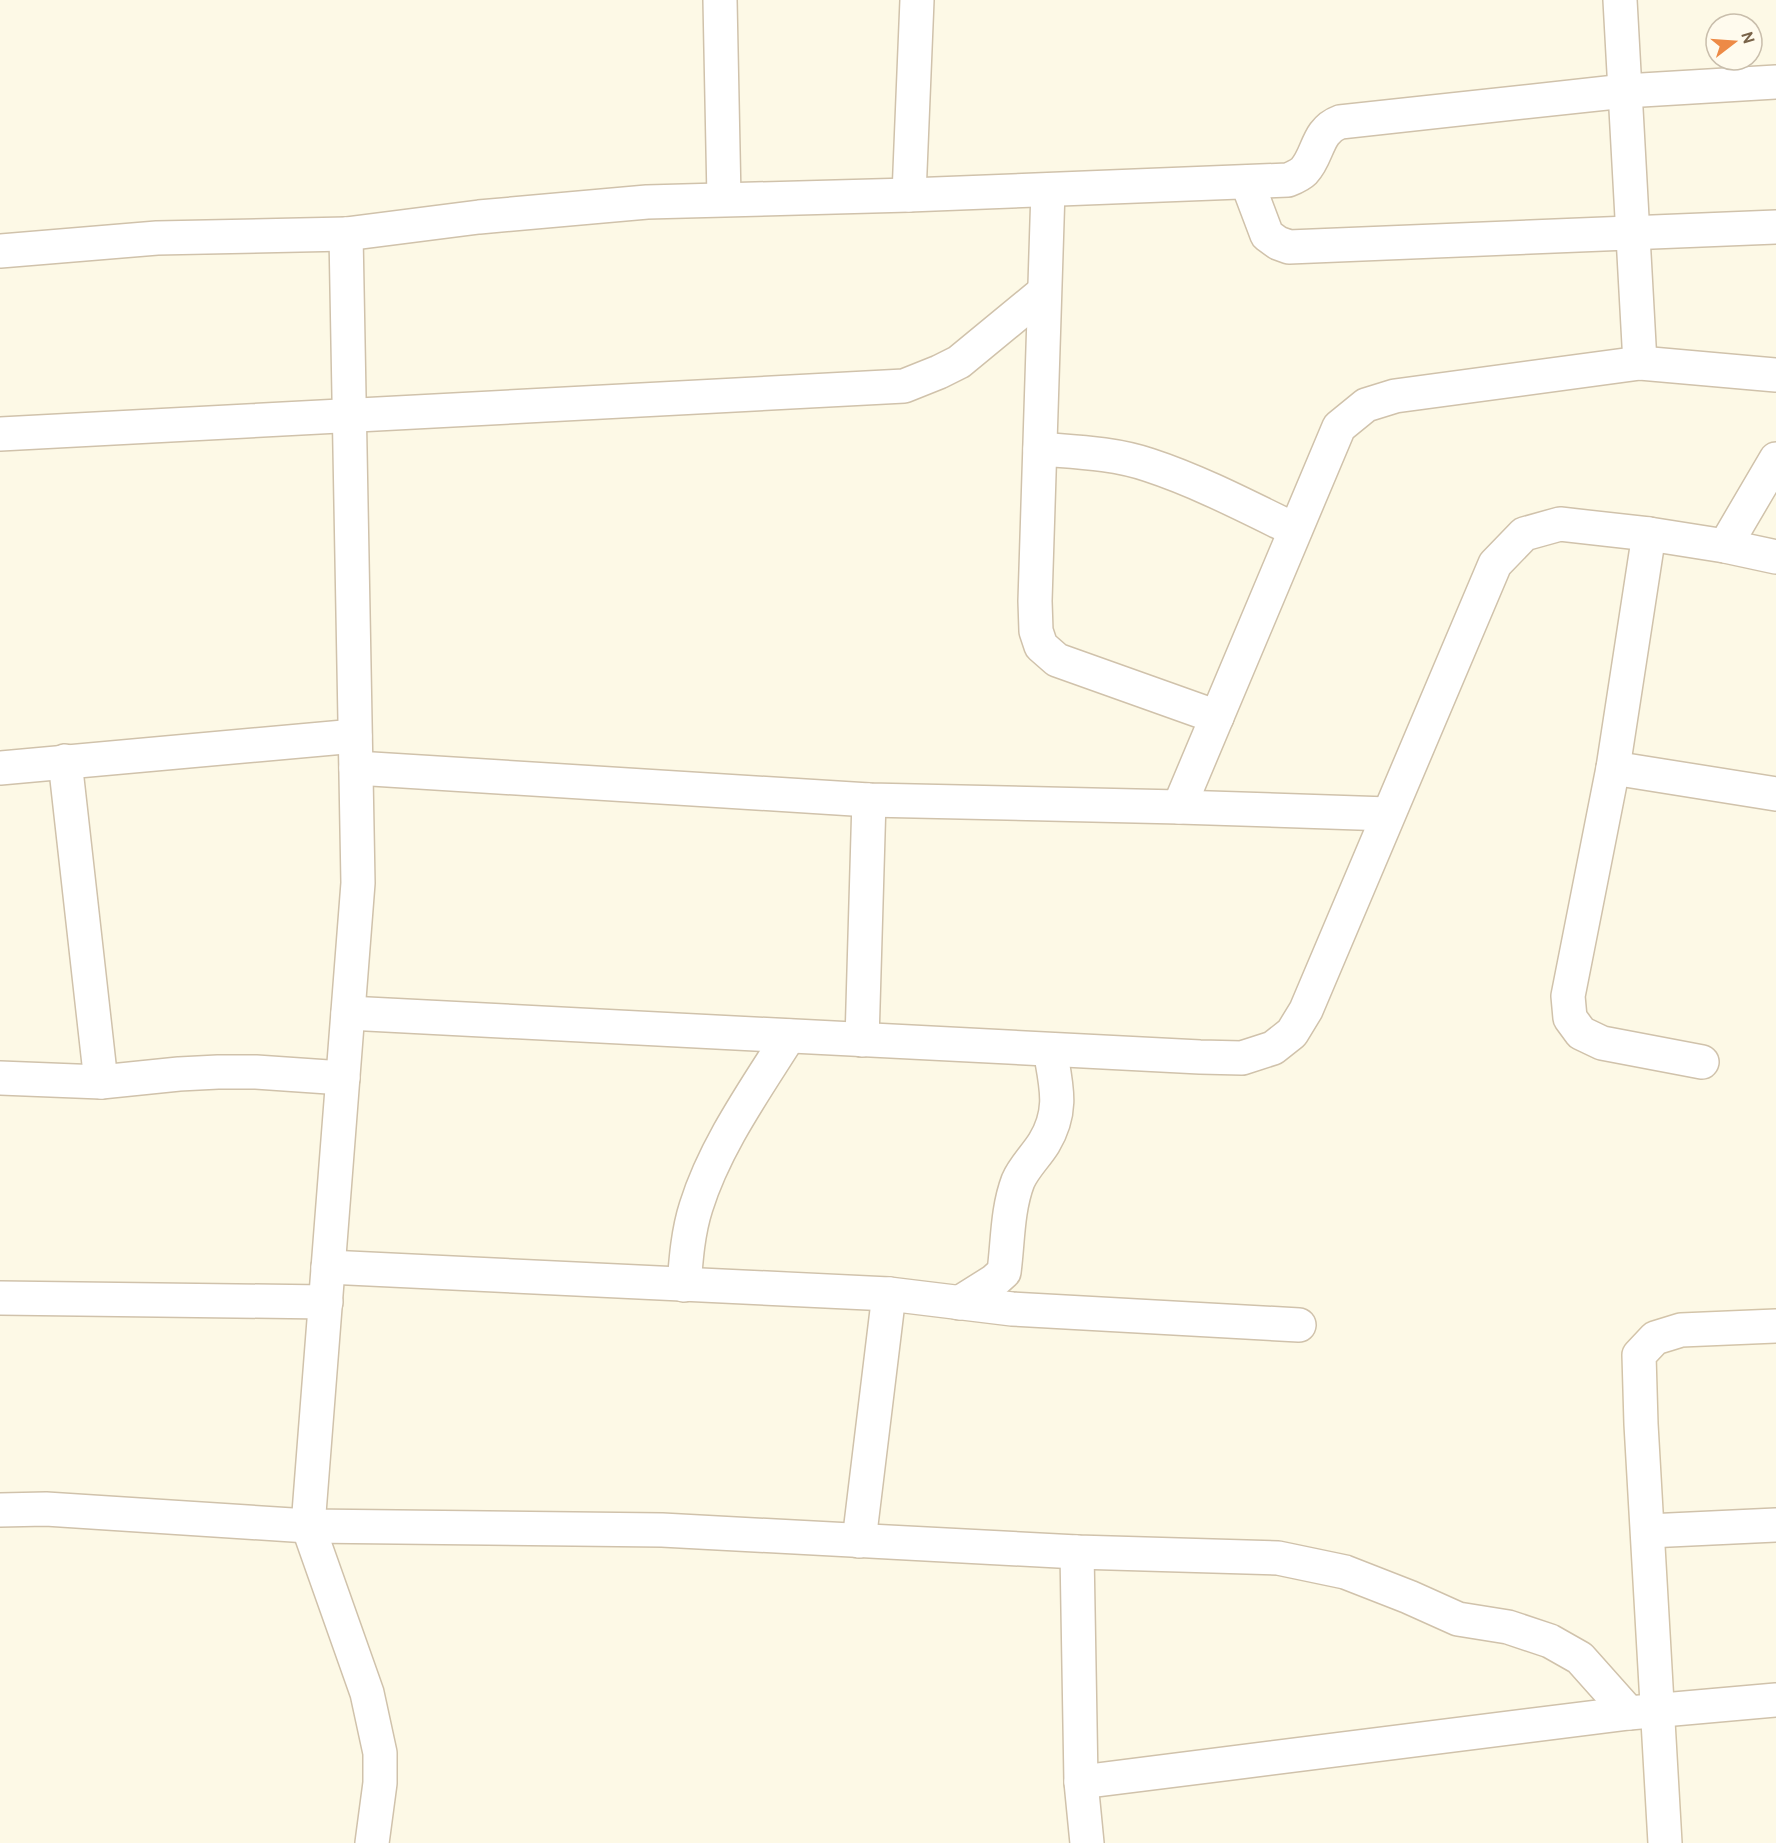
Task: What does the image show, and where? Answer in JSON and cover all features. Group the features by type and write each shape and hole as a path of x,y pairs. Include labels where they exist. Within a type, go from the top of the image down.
{"street":[{"path":"720,0 724,199"},
{"path":"909,195 917,0"},
{"path":"1620,0 1640,363"},
{"path":"0,250 157,238 346,234 501,215 646,202 909,195 1288,180 1304,172 1326,131 1330,126 1340,123 1625,91 1776,82"},
{"path":"1247,182 1267,235 1289,247 1776,227"},
{"path":"1048,190 1035,601 1036,631 1041,646 1056,660 1217,717"},
{"path":"346,234 358,883 308,1526 367,1693 380,1753 380,1783 372,1843"},
{"path":"0,434 904,386 958,362 1044,292"},
{"path":"1179,807 1339,427 1366,405 1405,395 1640,363 1776,375"},
{"path":"1040,449 1103,454 1148,464 1295,530"},
{"path":"1725,546 1776,459"},
{"path":"348,1013 1242,1058 1273,1048 1292,1034 1306,1010 1494,564 1524,534 1560,524 1649,534 1776,557"},
{"path":"1649,534 1613,768 1568,996 1570,1018 1581,1033 1602,1043 1702,1062"},
{"path":"0,768 65,761 356,752 869,800 1388,814"},
{"path":"65,761 101,1082"},
{"path":"1613,768 1776,794"},
{"path":"862,1040 869,800"},
{"path":"684,1285 690,1231 695,1208 708,1173 737,1120 789,1036"},
{"path":"959,1303 1004,1272 1011,1206 1019,1179 1044,1143 1055,1118 1058,1097 1050,1050"},
{"path":"0,1078 101,1082 179,1074 256,1072 343,1078"},
{"path":"328,1267 889,1294 1012,1309 1299,1325"},
{"path":"860,1541 889,1294"},
{"path":"0,1298 326,1302"},
{"path":"1665,1843 1643,1712 1648,1531 1639,1355 1655,1338 1681,1330 1776,1326"},
{"path":"0,1510 46,1509 308,1526 662,1530 1077,1552 1278,1558 1345,1572 1458,1619 1508,1627 1550,1641 1580,1658 1643,1712"},
{"path":"1648,1531 1776,1525"},
{"path":"1077,1552 1081,1782 1087,1843"},
{"path":"1081,1782 1643,1712 1776,1700"}]}
